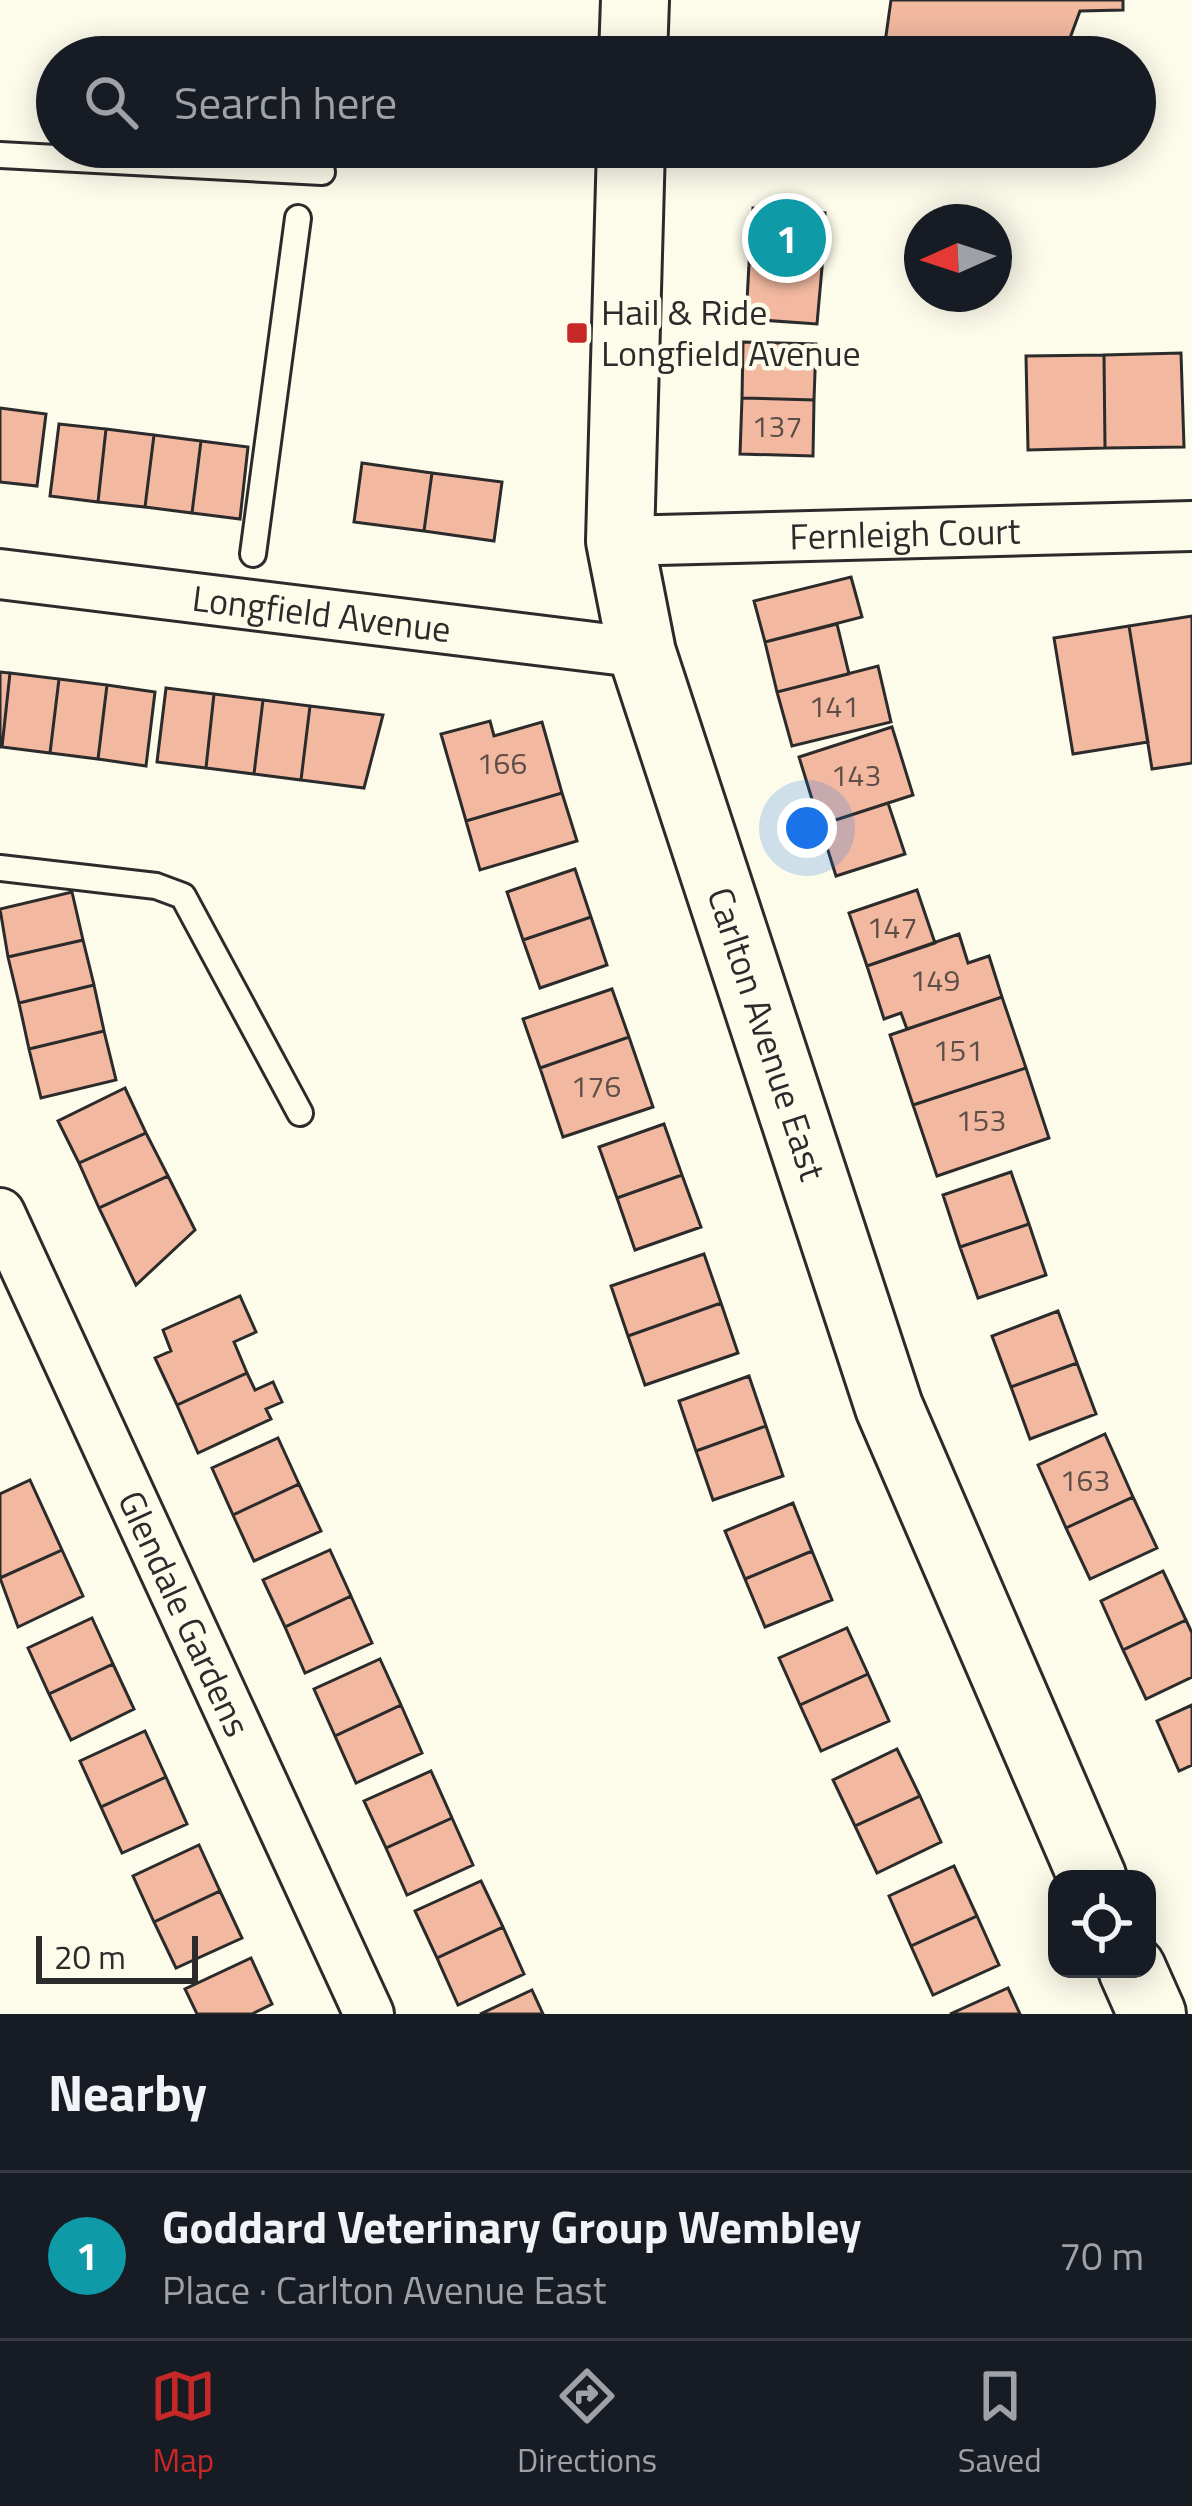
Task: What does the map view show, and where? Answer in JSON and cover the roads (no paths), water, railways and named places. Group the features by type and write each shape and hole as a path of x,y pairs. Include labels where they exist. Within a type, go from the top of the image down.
{"street":[{"path":"634,36 635,0"},
{"name":"Carlton Avenue East","path":"630,168 620,541 642,652 889,1407 1089,1870"},
{"name":"Fernleigh Court","path":"620,541 1192,526"},
{"name":"Longfield Avenue","path":"0,574 642,652"},
{"name":"Glendale Gardens","path":"0,1213 369,2014"},
{"path":"1136,1978 1152,2014"}],"lane":[{"path":"0,155 36,157"},
{"path":"246,168 322,172"},
{"path":"253,554 298,218"},
{"path":"0,868 156,886 183,896 300,1113"}],"place":[{"name":"Goddard Veterinary Group Wembley","path":"787,238"},
{"name":"Hail & Ride Longfield Avenue","path":"577,333"}]}
